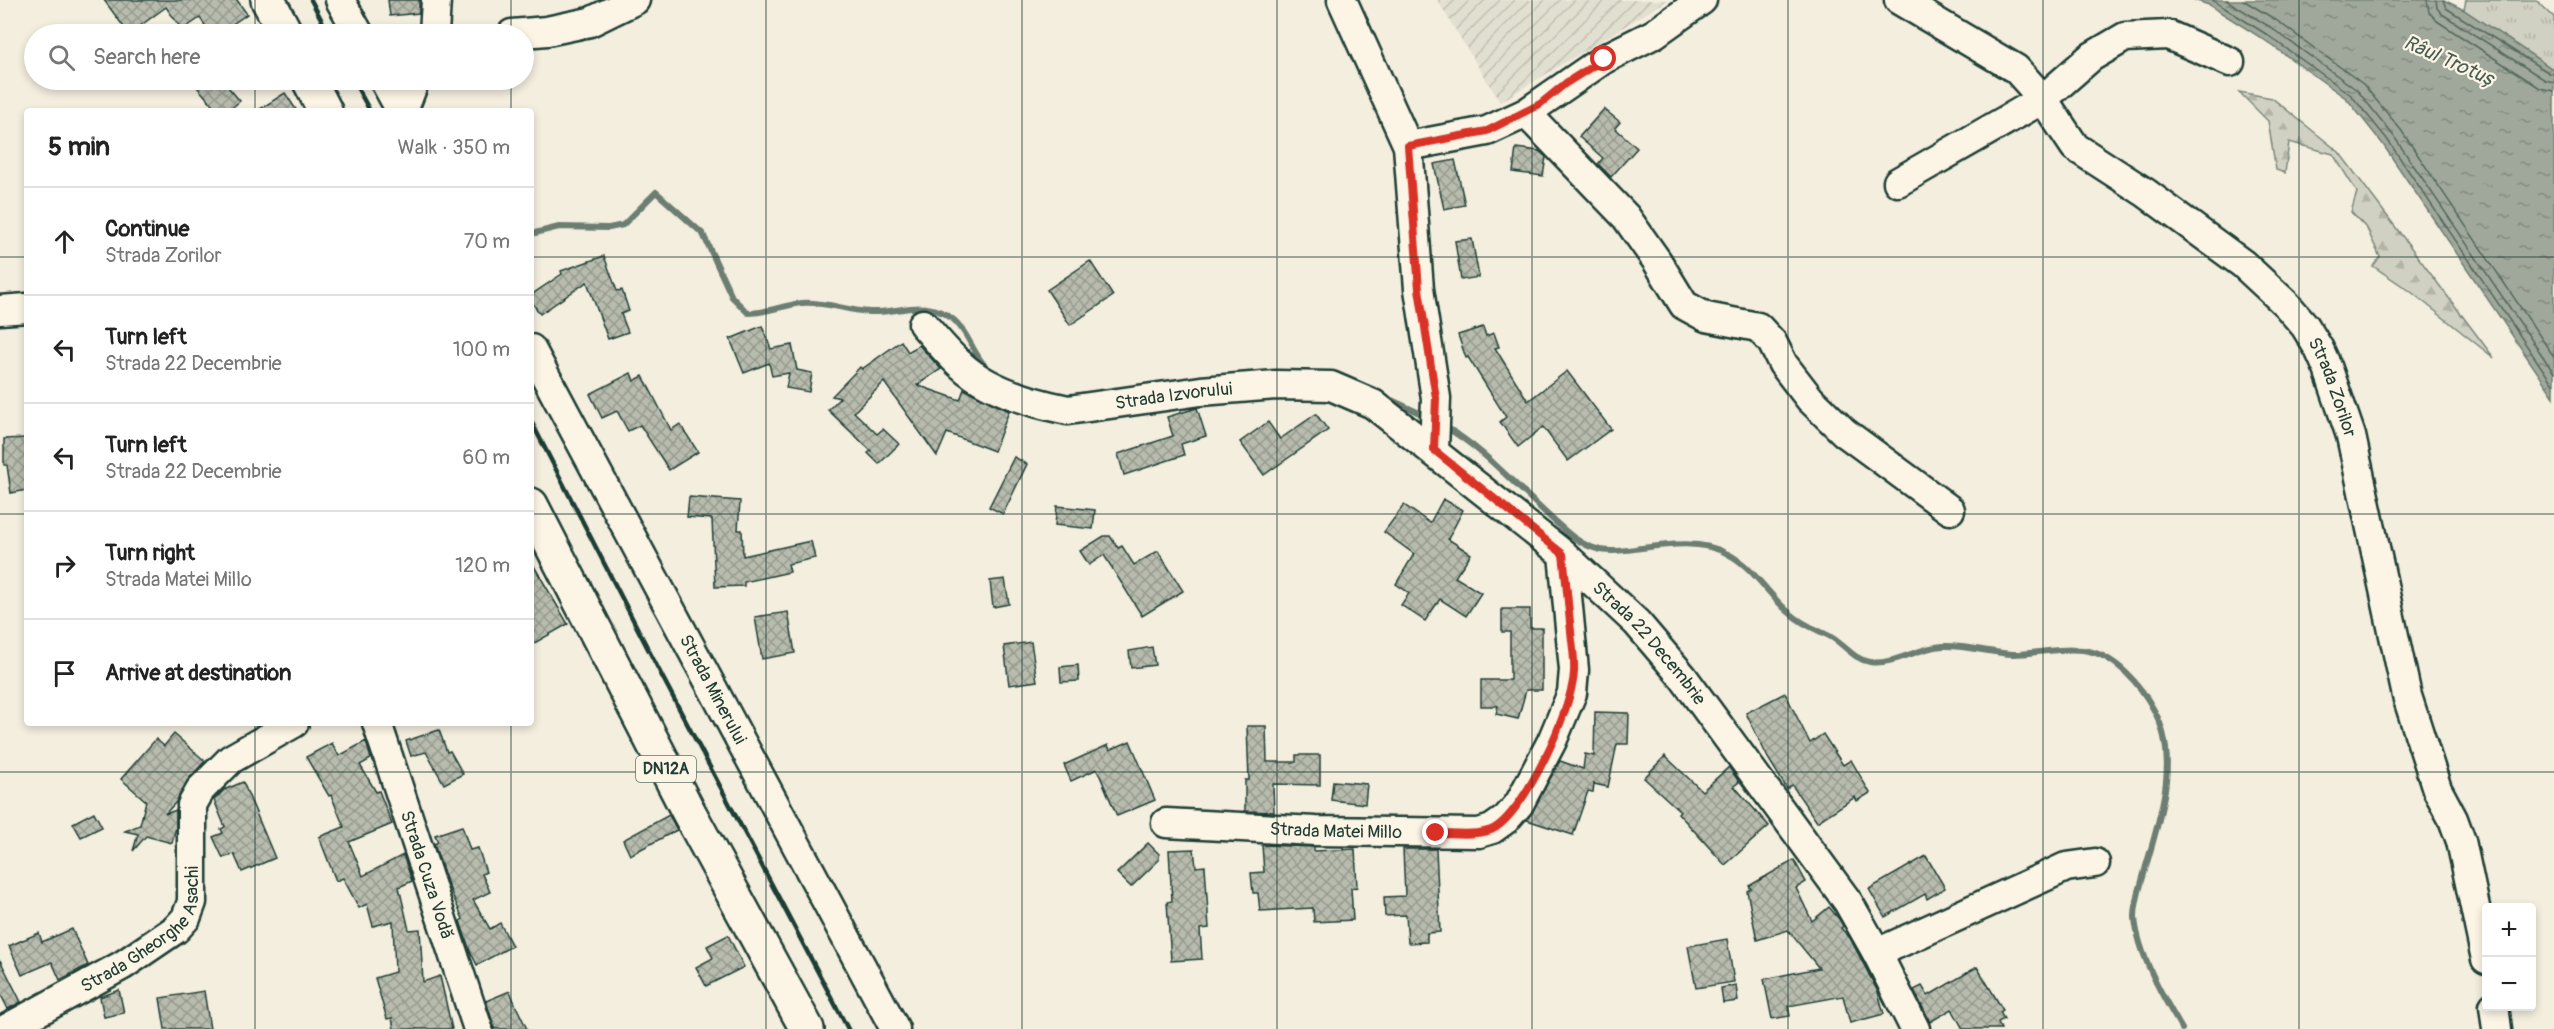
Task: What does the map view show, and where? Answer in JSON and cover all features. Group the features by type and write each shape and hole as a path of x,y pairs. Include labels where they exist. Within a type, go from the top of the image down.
{"main road":[{"path":"268,0 281,24"},
{"path":"314,90 323,108"},
{"name":"DN12A","path":"534,511 687,808 807,1029"}],"street":[{"path":"340,0 353,24"},
{"path":"435,24 436,0"},
{"path":"534,32 590,21 635,0"},
{"path":"1342,0 1408,146 1419,289 1436,398 1434,431"},
{"path":"1408,146 1487,131 1526,113 1585,71 1654,34 1702,0"},
{"name":"Strada Zorilor","path":"1899,0 2016,69 2043,99 2075,147 2146,193 2243,264 2286,304 2305,326 2328,369 2350,436 2410,705 2437,789 2453,819 2461,841 2487,957"},
{"path":"1898,182 2043,99 2091,57 2125,37 2168,35 2230,62"},
{"path":"390,90 400,108"},
{"path":"403,108 411,90"},
{"path":"1526,113 1626,217 1684,305 1706,317 1758,327 1772,342 1783,364 1810,399 1844,432 1950,510"},
{"path":"0,310 24,308"},
{"name":"Strada Izvorului","path":"923,324 962,367 994,386 1047,406 1068,410 1202,391 1276,385 1330,386 1434,431"},
{"name":"Strada Minerului","path":"534,355 895,1029"},
{"name":"Strada 22 Decembrie","path":"1434,431 1637,623 1683,677 1827,871 1863,925 1915,1029"},
{"name":"Strada Matei Millo","path":"1166,824 1315,831 1479,833 1492,829 1506,819 1519,804 1552,741 1572,693 1574,670 1563,554"},
{"name":"Strada Gheorghe Asachi","path":"6,1029 123,965 176,929 186,918 192,902 192,805 196,797 210,779 231,759 289,726"},
{"name":"Strada Cuza Vodă","path":"378,726 478,1029"},
{"path":"1877,952 2066,867 2095,863"},
{"path":"2495,1011 2497,1029"}],"shaded area":[{"path":"1437,0 1668,0 1500,102"}],"green space":[{"path":"2466,0 2536,0 2554,17 2554,70 2464,10"},
{"path":"2239,92 2272,98 2339,152 2494,358 2410,291 2373,266 2380,257 2367,229 2351,212 2357,192 2333,154 2289,142 2285,173 2276,170 2268,121"}],"water":[{"name":"Râul Trotuș","path":"2194,0 2444,0 2464,10 2554,70 2554,397 2382,143 2347,99 2263,39 2209,5"}],"building":[{"path":"104,0 237,0 247,14 232,24 204,24 200,18 191,24 178,24 166,7 143,24 122,24"},
{"path":"388,0 419,0 419,13 390,16"},
{"path":"200,90 231,90 240,101 232,108 215,108"},
{"path":"285,93 295,108 262,108"},
{"path":"1604,109 1620,122 1615,128 1637,148 1611,177 1598,164 1603,158 1579,137"},
{"path":"1516,148 1539,151 1546,157 1543,176 1513,172"},
{"path":"1455,160 1465,205 1444,209 1434,164"},
{"path":"1472,239 1479,277 1461,280 1455,241"},
{"path":"604,256 617,291 622,290 629,311 621,314 628,332 608,339 587,282 540,314 534,305 534,293 562,274 561,271"},
{"path":"1090,261 1113,296 1070,325 1047,290"},
{"path":"762,326 771,349 792,345 797,370 812,373 809,392 786,388 789,373 772,376 769,363 744,373 730,339"},
{"path":"1483,327 1486,336 1494,333 1499,347 1495,348 1528,401 1567,371 1611,429 1568,461 1543,427 1518,447 1500,422 1506,417 1468,357 1466,358 1458,335"},
{"path":"901,341 908,352 919,345 941,369 917,385 960,400 964,389 1009,411 994,451 947,433 937,456 884,382 854,412 877,434 883,429 899,444 879,464 868,453 871,451 828,410 840,398 832,396 860,367 862,369"},
{"path":"631,373 634,381 643,376 671,430 680,424 698,452 669,470 640,425 628,431 617,411 602,418 590,394"},
{"path":"1197,408 1206,436 1181,444 1184,455 1124,475 1118,454 1173,436 1167,417"},
{"path":"1316,414 1328,430 1264,475 1240,442 1268,422 1280,439"},
{"path":"24,438 24,491 11,493 7,465 4,465 4,439"},
{"path":"1014,457 1027,464 1003,514 989,507"},
{"path":"689,497 740,501 738,530 742,530 743,556 811,541 815,558 788,564 790,572 744,582 744,586 715,587 712,519 687,517"},
{"path":"1443,499 1463,510 1448,539 1471,554 1455,577 1481,593 1466,616 1440,599 1425,621 1401,605 1409,593 1396,584 1414,554 1384,532 1404,505 1430,523"},
{"path":"1057,506 1095,510 1093,529 1055,525"},
{"path":"1104,536 1110,536 1118,548 1122,546 1134,565 1158,551 1183,591 1142,616 1104,555 1089,565 1080,551"},
{"path":"534,566 568,624 534,643"},
{"path":"1005,579 1009,604 993,607 990,581"},
{"path":"1502,609 1530,609 1530,628 1542,628 1542,690 1526,690 1518,719 1496,714 1498,706 1481,706 1481,680 1510,680 1510,632 1502,632"},
{"path":"788,612 795,653 762,659 755,617"},
{"path":"1031,642 1037,681 1009,685 1004,646"},
{"path":"1152,647 1155,665 1131,668 1129,651"},
{"path":"1078,665 1079,681 1061,682 1060,667"},
{"path":"1785,693 1810,743 1823,734 1843,765 1851,760 1870,793 1857,801 1855,797 1817,822 1792,785 1787,789 1768,758 1746,713"},
{"path":"1595,712 1629,713 1628,744 1617,744 1608,787 1594,784 1593,792 1588,791 1573,835 1527,820 1560,761 1583,769 1585,754 1594,756"},
{"path":"1247,726 1266,726 1267,762 1296,762 1296,755 1320,755 1320,785 1273,784 1274,812 1245,811 1245,780 1249,780"},
{"path":"439,730 447,752 450,751 463,774 444,784 426,752 411,756 406,741"},
{"path":"174,734 205,761 187,781 176,802 165,814 176,810 176,827 172,843 146,836 133,851 138,834 125,831 140,825 146,801 121,779 156,739 164,746"},
{"path":"366,741 371,759 360,765 376,792 379,791 392,824 349,842 363,876 403,855 412,881 399,887 409,930 420,929 423,982 440,976 452,1029 394,1029 392,1018 387,1019 375,978 395,972 393,921 373,926 367,904 359,908 343,878 336,881 319,837 344,827 331,795 329,796 306,757 332,743 339,756"},
{"path":"1130,741 1155,800 1117,816 1097,769 1071,781 1064,765 1108,745 1110,750"},
{"path":"1665,756 1702,791 1729,767 1739,782 1734,786 1769,826 1725,865 1678,813 1680,811 1644,778"},
{"path":"1333,781 1367,784 1365,804 1331,800"},
{"path":"243,782 275,858 242,872 234,854 223,858 213,837 223,833 221,829 225,827 214,800 224,790"},
{"path":"94,812 102,827 81,837 73,823"},
{"path":"669,815 677,830 630,855 623,840"},
{"path":"462,826 470,850 478,848 486,872 482,874 490,892 473,900 490,929 500,923 512,946 477,965 460,921 463,919 434,844 438,842 435,835"},
{"path":"1148,843 1159,854 1159,860 1131,887 1117,873"},
{"path":"1262,845 1314,847 1314,851 1355,849 1357,887 1351,888 1353,920 1314,922 1313,908 1260,911 1258,893 1253,893 1251,873 1264,872"},
{"path":"1194,849 1196,867 1205,866 1209,928 1200,929 1202,959 1171,961 1167,902 1172,901 1169,850"},
{"path":"1403,849 1436,849 1440,932 1427,933 1427,942 1408,943 1406,915 1385,916 1384,897 1405,896"},
{"path":"1926,856 1945,888 1927,899 1925,894 1885,917 1869,889"},
{"path":"1794,860 1806,882 1796,888 1812,921 1829,907 1839,919 1843,926 1841,928 1850,938 1878,992 1884,1014 1850,1023 1843,996 1788,1006 1790,1016 1772,1019 1764,979 1819,968 1788,930 1757,940 1747,891 1751,889 1749,886"},
{"path":"72,929 88,965 60,980 52,962 22,975 9,946 39,933 42,942"},
{"path":"728,935 744,967 706,986 696,967 713,958 707,946"},
{"path":"1727,939 1734,982 1696,988 1688,946"},
{"path":"0,960 21,1002 8,1009 0,993"},
{"path":"1977,967 2003,1010 2000,1012 2004,1019 1998,1022 2001,1029 1963,1029 1952,1009 1930,1022 1914,990 1922,986 1928,996"},
{"path":"1736,985 1738,1001 1723,1003 1721,988"},
{"path":"119,990 124,1013 104,1017 100,997"},
{"path":"204,991 210,1029 165,1029 160,998"},
{"path":"510,991 527,1029 495,1029 486,1001"}],"waterway":[{"path":"534,233 559,227 609,228 623,225 656,192 703,234 732,297 748,313 802,303 870,312 922,307 932,309 943,313 959,325 988,369"},
{"path":"1383,396 1428,417"},
{"path":"1442,425 1471,444 1563,529 1585,544 1610,551 1686,544 1708,547 1728,554 1754,574 1783,607 1796,618 1836,640 1864,660 1878,663 1943,646 2013,654 2066,649 2095,653 2126,672 2142,691 2155,712 2162,730 2167,769 2162,809 2137,897 2135,910 2137,931 2146,960 2182,1029"}],"railway":[{"path":"311,0 324,24"},
{"path":"358,90 368,108"},
{"path":"534,427 848,1029"}],"route":[{"path":"1436,833 1479,833 1492,829 1506,819 1519,804 1564,714 1572,693 1574,670 1563,554 1434,450 1436,398 1419,289 1408,146 1487,131 1526,113 1566,83 1604,59"}]}
